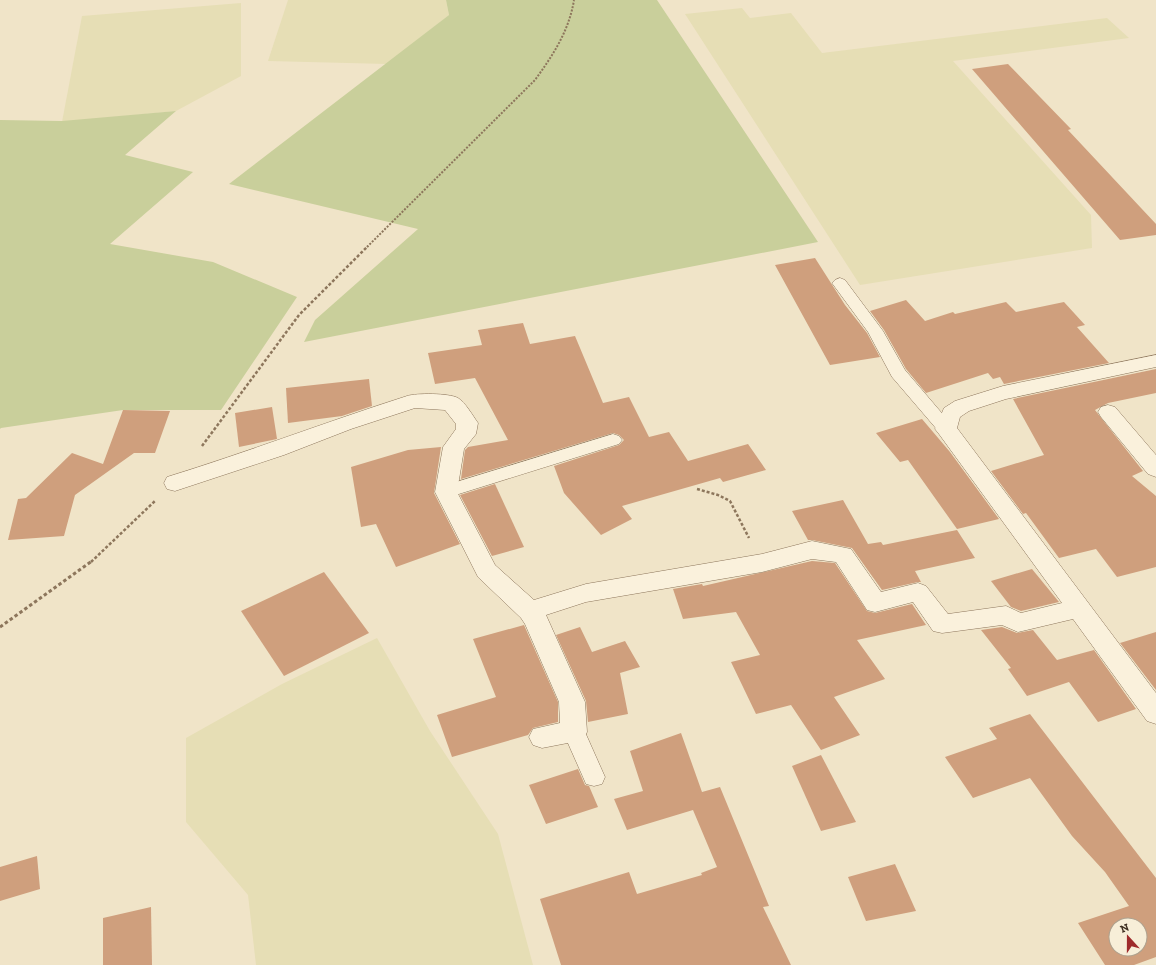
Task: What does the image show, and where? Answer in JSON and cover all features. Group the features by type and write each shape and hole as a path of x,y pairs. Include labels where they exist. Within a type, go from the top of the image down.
{"street":[{"path":"1156,361 1003,393 974,402 951,413 946,429 1156,713"},
{"path":"175,483 276,450 344,424 414,401 451,403 467,423 465,434 454,447 446,492 486,571 530,611 545,638 554,663 572,702 574,732 542,737"},
{"path":"1108,412 1148,447 1156,469"},
{"path":"530,611 586,593 762,564 812,550 843,555 875,603 918,592 942,624 1006,615 1018,623 1078,609"}],"lane":[{"path":"840,283 875,331 898,373 946,429"},
{"path":"446,492 613,440"},
{"path":"574,732 594,777"}],"path":[{"path":"0,627 88,565 175,483 299,315 535,80 558,50 573,10 574,0"},
{"path":"697,489 718,495 730,501 762,564"}],"shaded area":[{"path":"288,0 446,0 449,15 387,64 268,61"},
{"path":"241,3 241,76 176,111 62,122 82,16"},
{"path":"742,8 750,18 791,13 822,53 1107,18 1129,38 953,61 1091,215 1092,248 860,285 685,14"},
{"path":"377,638 430,731 498,834 533,965 256,965 248,895 186,822 186,738 282,684"}],"green space":[{"path":"446,0 657,0 818,242 304,342 315,320 418,229 229,184 449,15"},
{"path":"176,111 125,155 193,172 110,244 213,262 297,297 221,410 123,410 0,429 0,120 62,121"}],"building":[{"path":"1008,64 1071,129 1068,130 1156,224 1156,235 1120,240 972,69"},
{"path":"815,258 845,305 867,333 880,357 830,365 775,265"},
{"path":"906,300 925,321 953,312 955,314 1006,302 1016,312 1064,302 1085,325 1077,327 1109,363 1004,384 1000,377 993,379 988,373 926,393 906,369 884,330 870,311"},
{"path":"523,323 530,344 575,336 603,403 629,397 649,437 669,432 688,461 748,444 766,470 723,482 720,478 622,506 632,519 601,535 564,493 554,466 619,445 624,440 619,435 613,433 461,479 465,450 468,447 508,440 475,378 435,384 428,353 482,345 478,330"},
{"path":"1156,369 1156,393 1108,403 1095,410 1143,471 1132,476 1156,496 1156,567 1117,577 1096,549 1059,558 1026,513 1023,514 991,471 1044,455 1013,399"},
{"path":"369,379 372,406 342,416 288,423 286,388"},
{"path":"272,407 277,439 239,447 235,413"},
{"path":"123,410 170,411 155,453 134,453 75,495 64,536 8,540 18,499 26,498 72,453 103,464"},
{"path":"922,419 950,452 999,519 957,529 908,460 900,462 876,433"},
{"path":"441,447 434,493 460,544 396,567 376,524 361,527 351,467 408,450"},
{"path":"495,484 524,547 492,556 460,495"},
{"path":"843,500 868,544 881,542 883,545 957,530 975,558 915,571 921,582 882,590 852,548 808,540 792,511"},
{"path":"812,561 835,563 867,611 875,613 912,604 926,625 857,640 885,679 834,697 860,735 821,750 791,705 756,714 731,662 760,655 736,612 683,619 673,589 702,584 703,586"},
{"path":"1032,569 1059,602 1021,611 1011,607 991,581"},
{"path":"324,572 369,633 284,676 241,611"},
{"path":"524,625 558,702 558,722 533,728 528,735 452,757 437,715 496,697 473,639"},
{"path":"580,627 592,652 625,641 640,667 620,673 628,714 588,722 586,701 556,635"},
{"path":"1002,627 1017,633 1033,630 1057,660 1094,650 1136,709 1098,722 1069,682 1027,696 1008,669 1011,668 981,630"},
{"path":"1156,632 1156,690 1120,643"},
{"path":"1030,714 1156,878 1156,957 1134,965 1105,965 1078,923 1129,906 1105,872 1072,836 1030,778 973,798 945,757 997,739 989,728"},
{"path":"681,733 702,792 720,787 769,906 763,907 791,965 561,965 540,899 629,872 637,894 702,875 701,873 717,867 693,810 627,830 614,799 643,791 630,751"},
{"path":"821,755 856,822 821,831 792,766"},
{"path":"578,769 585,785 589,786 598,807 546,824 529,785"},
{"path":"37,856 40,889 0,901 0,867"},
{"path":"895,864 916,911 866,921 848,877"},
{"path":"151,907 152,965 103,965 103,918"}]}
